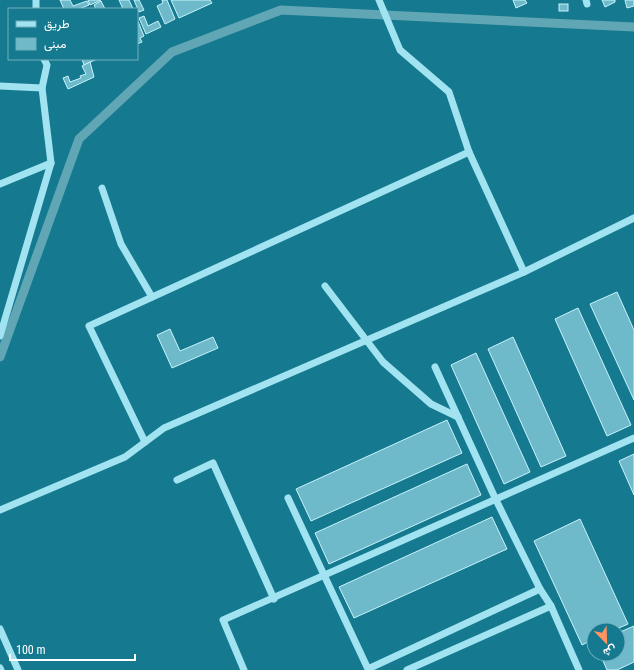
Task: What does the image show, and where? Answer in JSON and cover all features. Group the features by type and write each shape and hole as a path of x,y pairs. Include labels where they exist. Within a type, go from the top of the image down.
{"street":[{"path":"379,0 400,50 449,92 470,152 524,272"},
{"path":"0,336 51,163 42,88 47,65 44,60"},
{"path":"0,86 42,88"},
{"path":"145,442 89,326 470,152"},
{"path":"0,184 51,163"},
{"path":"102,188 121,244 152,297"},
{"path":"0,510 125,457 164,428 524,272 634,218"},
{"path":"324,286 383,362 430,404 458,417"},
{"path":"435,367 496,500 540,589 551,606 579,670"},
{"path":"244,670 223,620 274,599 634,438"},
{"path":"177,480 213,463 274,599"},
{"path":"288,498 368,669 540,589"},
{"path":"407,670 551,606"},
{"path":"0,629 18,670"}],"building":[{"path":"60,0 70,0 73,6 87,1 89,5 82,8 64,8"},
{"path":"88,0 101,0 90,5"},
{"path":"119,0 129,0 133,8 123,8"},
{"path":"134,0 139,0 144,10 139,12"},
{"path":"162,0 167,0 175,19 165,24 157,6 163,3"},
{"path":"171,0 210,0 212,3 179,18"},
{"path":"513,0 525,0 527,3 516,8"},
{"path":"602,0 615,0 615,2 605,7"},
{"path":"625,0 634,0 634,6 627,8"},
{"path":"101,1 104,8 96,8 94,5"},
{"path":"559,4 568,4 568,11 559,11"},
{"path":"144,16 148,26 158,21 161,27 146,34 139,18"},
{"path":"138,21 144,36 140,38 142,42 138,44"},
{"path":"82,60 95,60 84,65"},
{"path":"90,62 94,77 68,89 63,78 68,76 70,82 81,78 80,76 86,74 82,66"},
{"path":"617,292 634,330 634,400 590,304"},
{"path":"578,308 631,425 607,436 555,319"},
{"path":"170,329 180,351 213,337 218,348 172,368 157,335"},
{"path":"513,337 566,456 541,467 488,349"},
{"path":"476,353 530,472 504,484 451,365"},
{"path":"447,420 462,453 311,521 296,489"},
{"path":"634,454 634,495 619,461"},
{"path":"467,464 481,495 329,564 315,533"},
{"path":"492,517 507,549 354,618 339,587"},
{"path":"580,519 628,624 626,625 626,622 586,622 586,643 582,645 534,541"},
{"path":"634,626 634,662 617,670 607,670 604,662 626,662 626,630"}],"waterway":[{"path":"0,357 79,139 172,52 281,10 634,27"}]}
